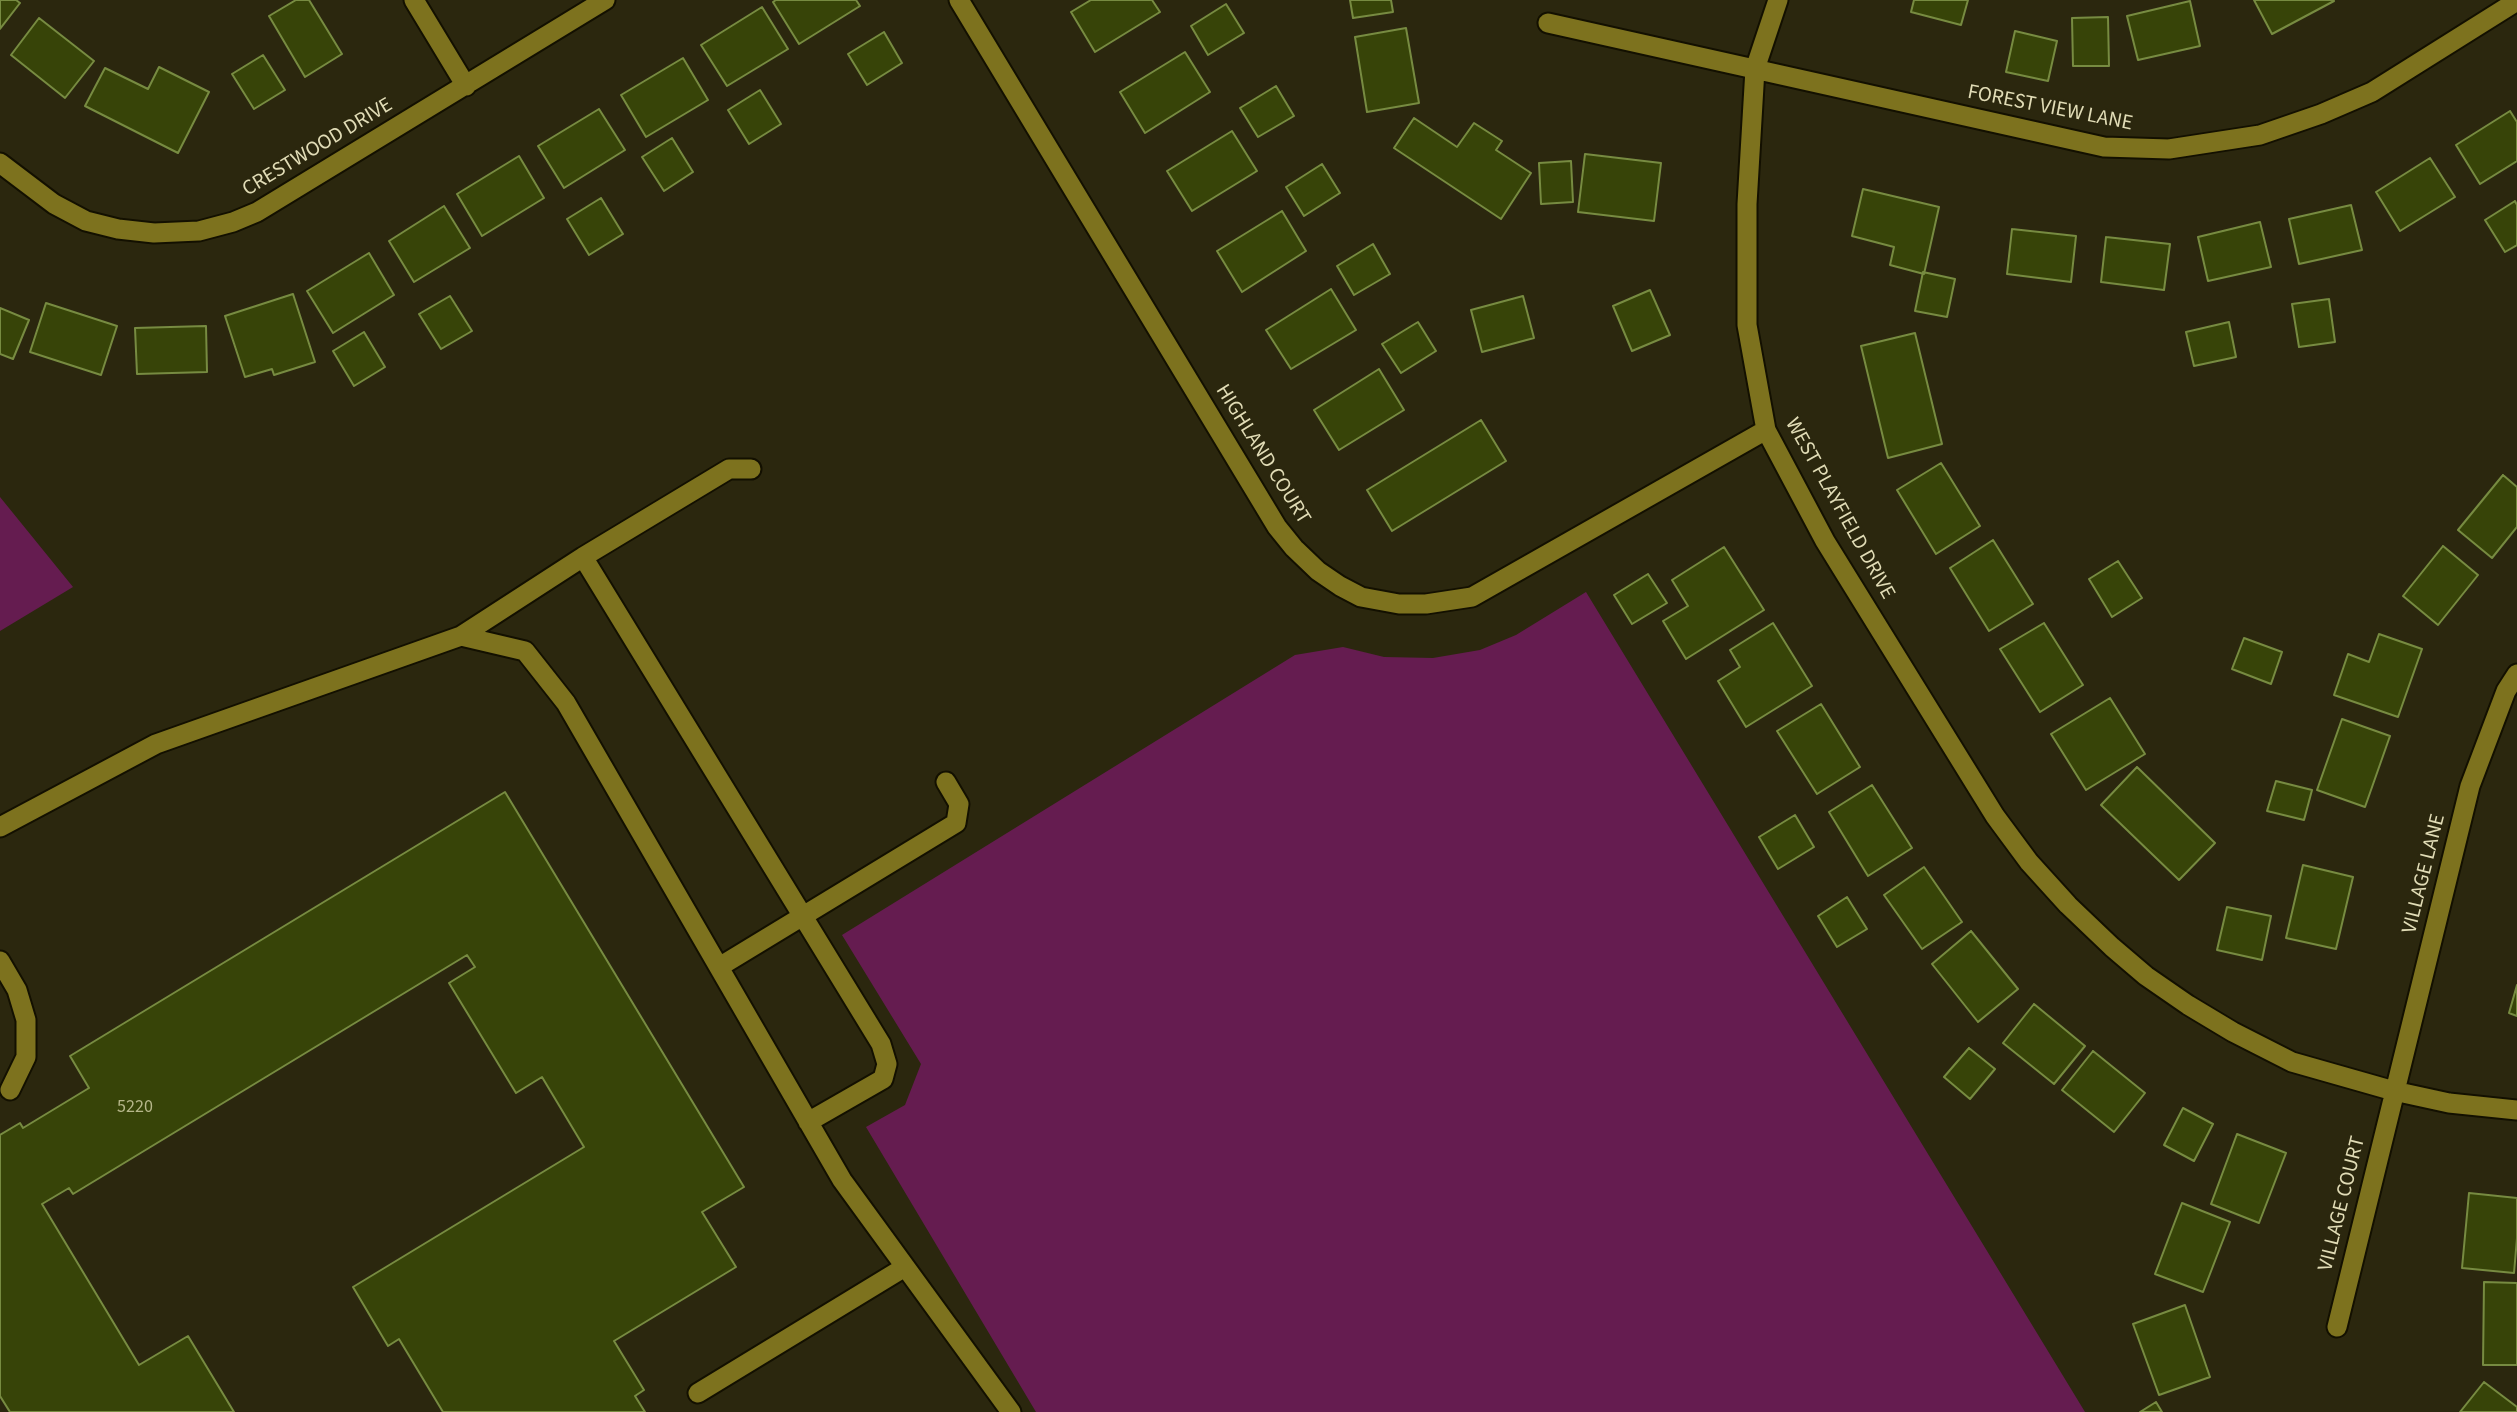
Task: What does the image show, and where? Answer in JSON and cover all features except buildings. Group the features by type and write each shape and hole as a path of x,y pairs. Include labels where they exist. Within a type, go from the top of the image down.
{"street":[{"path":"414,0 466,86"},
{"name":"CRESTWOOD DRIVE","path":"0,163 54,204 86,221 118,229 154,233 199,231 233,222 257,212 605,0"},
{"name":"HIGHLAND COURT","path":"959,0 1277,527 1318,571 1340,586 1361,597 1399,604 1426,604 1472,597 1766,430"},
{"name":"WEST PLAYFIELD DRIVE","path":"1778,0 1755,69 1747,204 1747,325 1766,430 1825,541 1995,816 2029,862 2068,905 2146,976 2233,1032 2292,1062 2394,1091 2449,1103 2517,1110"},
{"name":"FOREST VIEW LANE","path":"1548,23 2104,147 2169,149 2260,135 2321,114 2372,92 2517,1"},
{"path":"0,827 156,744 461,636 583,556 729,469 751,469"},
{"path":"583,556 881,1044 887,1064 883,1079 808,1122"},
{"path":"461,636 525,651 566,703 842,1180 1011,1412"},
{"name":"VILLAGE LANE","path":"2394,1091 2470,786 2507,691 2517,674"},
{"path":"719,967 956,823 959,804 946,782"},
{"path":"0,961 17,990 26,1020 26,1056 10,1090"},
{"name":"VILLAGE COURT","path":"2337,1327 2394,1091"},
{"path":"698,1393 905,1267"}],"shaded area":[{"path":"0,497 73,587 0,631"},
{"path":"1586,592 2085,1412 1036,1412 866,1127 905,1105 921,1064 842,935 1295,655 1343,647 1384,657 1433,658 1480,650 1516,635"}]}
